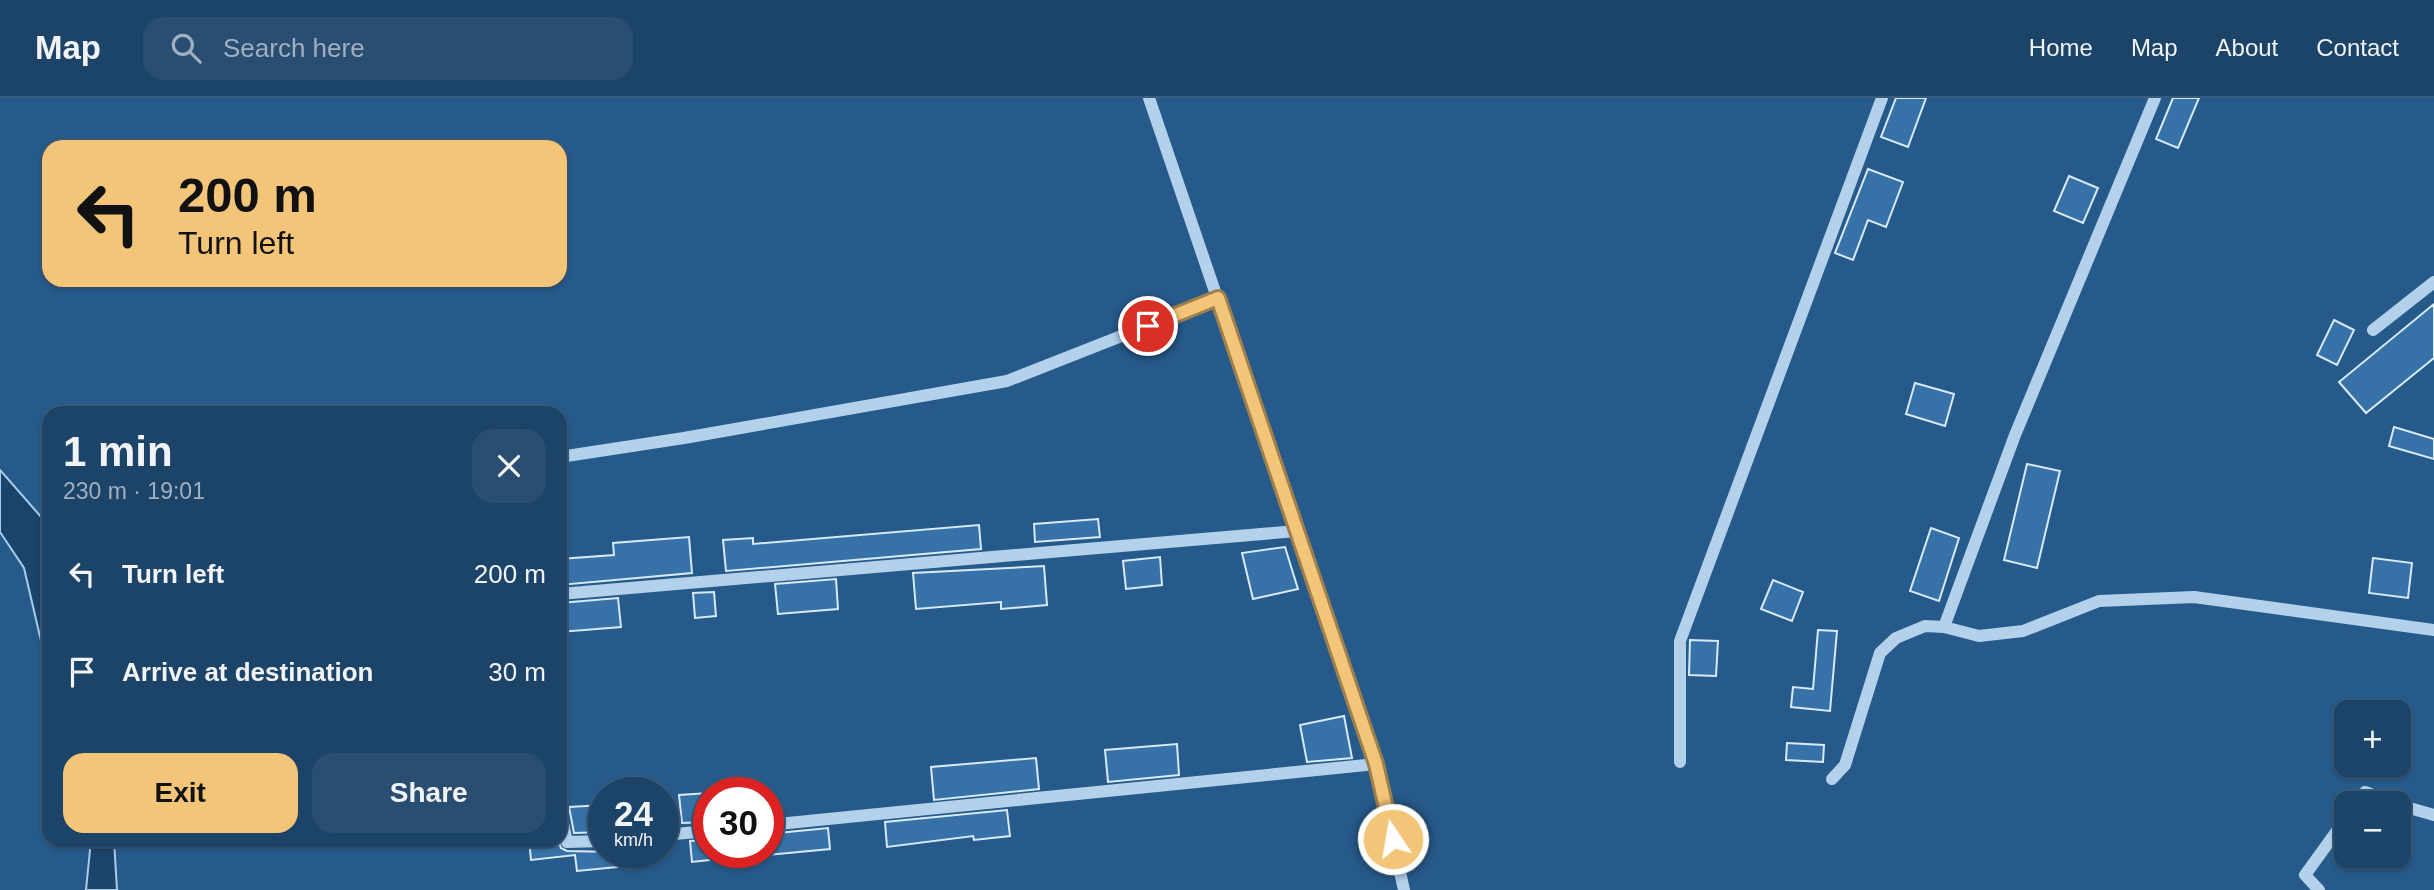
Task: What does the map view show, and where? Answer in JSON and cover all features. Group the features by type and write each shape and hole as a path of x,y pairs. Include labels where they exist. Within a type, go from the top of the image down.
{"street":[{"path":"1149,98 1376,764 1404,890"},
{"path":"1680,762 1680,640 1882,98"},
{"path":"1944,627 2015,435 2155,98"},
{"path":"2373,330 2434,282"},
{"path":"567,456 1007,381 1218,298"},
{"path":"567,593 1297,531"},
{"path":"1832,779 1845,765 1880,653 1896,638 1925,626 1944,627 1979,636 2023,631 2099,601 2194,597 2434,630"},
{"path":"784,823 1376,764"},
{"path":"2411,808 2434,815"},
{"path":"2319,890 2305,875 2334,835"},
{"path":"567,842 588,841"}],"water":[{"path":"0,470 42,518 42,645 24,568 0,532"},
{"path":"90,847 114,847 117,890 86,890"}],"building":[{"path":"1896,98 1926,98 1908,147 1881,137"},
{"path":"2173,98 2199,98 2178,148 2156,139"},
{"path":"1868,169 1903,182 1886,227 1868,220 1853,260 1835,253"},
{"path":"2069,176 2098,188 2083,223 2054,211"},
{"path":"2434,304 2434,358 2366,413 2339,382"},
{"path":"2334,320 2354,330 2337,365 2317,355"},
{"path":"1915,383 1954,394 1945,426 1906,414"},
{"path":"2394,427 2434,439 2434,459 2389,446"},
{"path":"2027,464 2060,471 2037,568 2004,560"},
{"path":"1098,519 1100,537 1035,542 1034,524"},
{"path":"979,525 981,549 726,571 723,540 753,538 753,544"},
{"path":"1931,528 1959,538 1939,601 1910,591"},
{"path":"689,537 692,573 567,584 567,558 614,555 613,543"},
{"path":"1285,547 1298,589 1253,599 1242,553"},
{"path":"1160,557 1162,585 1126,589 1123,561"},
{"path":"2373,558 2412,563 2408,598 2369,593"},
{"path":"1044,566 1047,605 1001,609 1001,602 916,609 913,573"},
{"path":"836,579 838,609 778,614 775,584"},
{"path":"1773,580 1803,592 1792,621 1761,609"},
{"path":"714,592 716,616 695,618 693,593"},
{"path":"618,598 621,627 567,631 567,602"},
{"path":"1818,630 1837,631 1830,711 1791,707 1793,687 1813,689"},
{"path":"1690,640 1718,641 1716,676 1689,675"},
{"path":"1344,716 1352,758 1307,762 1300,725"},
{"path":"1787,743 1824,745 1823,762 1786,760"},
{"path":"1177,744 1179,775 1108,782 1105,750"},
{"path":"1036,758 1039,789 934,800 931,767"},
{"path":"693,794 693,823 682,823 679,795"},
{"path":"588,806 588,833 574,833 569,807"},
{"path":"1007,810 1010,836 974,840 973,836 887,847 885,822"},
{"path":"828,828 830,849 784,853 784,832"},
{"path":"690,841 693,841 693,862 692,862"},
{"path":"530,847 561,847 567,851 588,851 588,868 607,868 577,871 575,855 531,860"}],"route":[{"path":"1148,326 1218,298 1376,764 1393,839"}]}
